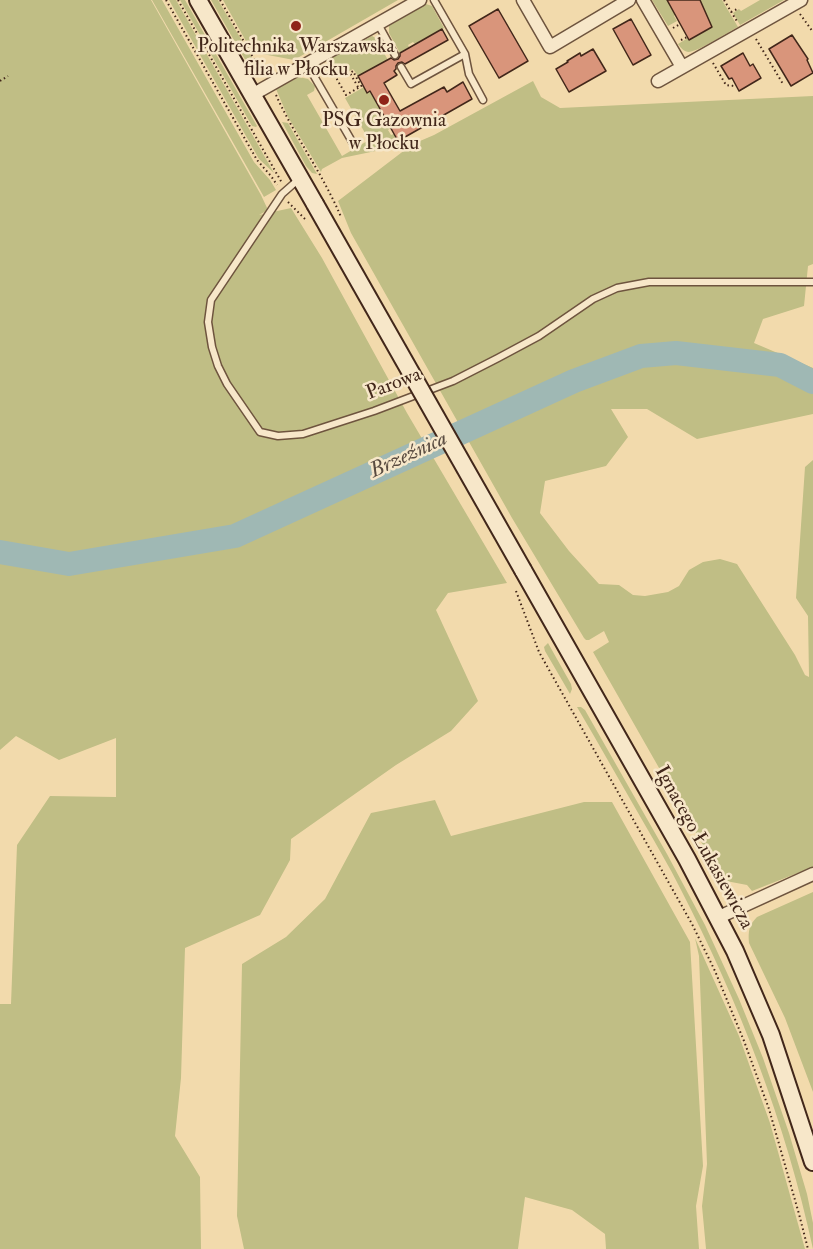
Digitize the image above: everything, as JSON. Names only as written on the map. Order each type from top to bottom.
[{"type":"street","points":[[198,0],[300,178]]},
{"type":"street","points":[[252,95],[420,0]]},
{"type":"street","points":[[523,0],[550,47],[629,0]]},
{"type":"street","points":[[643,0],[682,67]]},
{"type":"street","points":[[658,81],[745,28],[797,2]]},
{"type":"street","name":"Ignacego Łukasiewicza","points":[[300,178],[524,570],[718,917],[771,1035],[813,1162]]},
{"type":"street","points":[[718,917],[813,874]]},
{"type":"lane","points":[[434,0],[465,54],[469,74],[483,100]]},
{"type":"lane","points":[[378,24],[395,56]]},
{"type":"lane","points":[[401,67],[411,84],[465,54]]},
{"type":"lane","points":[[307,64],[354,145]]},
{"type":"lane","name":"Parowa","points":[[300,178],[282,194],[211,300],[208,322],[212,347],[227,384],[260,432],[278,436],[303,434],[374,411],[453,381],[539,336],[593,299],[617,288],[649,282],[813,282]]},
{"type":"path","points":[[166,0],[256,160],[271,176],[282,194]]},
{"type":"path","points":[[178,0],[282,183],[282,194]]},
{"type":"path","points":[[220,0],[254,59],[266,73],[286,116],[327,187],[340,216]]},
{"type":"path","points":[[726,1],[731,12],[745,28],[783,84]]},
{"type":"path","points":[[797,2],[813,32]]},
{"type":"path","points":[[731,12],[739,8]]},
{"type":"path","points":[[707,53],[726,86],[735,84]]},
{"type":"path","points":[[324,55],[346,95],[361,86]]},
{"type":"path","points":[[777,75],[782,72]]},
{"type":"path","points":[[0,81],[8,76]]},
{"type":"path","points":[[515,588],[539,652],[692,924],[715,971],[769,1109],[800,1214],[807,1249]]},
{"type":"shaded area","points":[[0,0],[151,0],[261,195],[268,210],[259,215],[291,208],[322,258],[407,413],[507,583],[448,593],[436,610],[478,701],[451,731],[396,765],[291,839],[290,860],[260,915],[185,948],[181,1078],[175,1136],[200,1177],[201,1249],[0,1249],[0,1004],[11,1004],[17,845],[50,796],[116,797],[116,738],[59,760],[16,736],[0,750]]},
{"type":"shaded area","points":[[152,0],[162,0],[254,162],[276,190],[264,197]]},
{"type":"shaded area","points":[[169,0],[176,0],[274,173],[259,159]]},
{"type":"shaded area","points":[[180,0],[185,0],[256,127],[252,126]]},
{"type":"shaded area","points":[[211,0],[218,0],[262,75],[251,70]]},
{"type":"shaded area","name":"Politechnika Warszawska filia w Płocku","points":[[223,0],[398,0],[294,60],[252,52]]},
{"type":"shaded area","points":[[652,0],[671,0],[668,2],[677,21],[668,26]]},
{"type":"shaded area","points":[[697,0],[722,0],[738,27],[694,51],[687,52],[678,44],[712,27],[700,1]]},
{"type":"shaded area","points":[[760,0],[784,0],[740,25],[733,13]]},
{"type":"shaded area","points":[[426,4],[432,6],[444,28],[415,44],[413,42],[400,53],[389,33],[389,25]]},
{"type":"shaded area","points":[[372,36],[379,40],[378,43],[388,60],[358,76],[353,69],[340,76],[330,59]]},
{"type":"shaded area","points":[[299,77],[308,79],[315,86],[314,91],[307,95],[342,156],[369,140],[345,98],[364,87],[367,92],[370,91],[391,128],[388,130],[391,135],[394,134],[399,143],[409,138],[420,141],[434,135],[533,81],[541,97],[560,108],[813,96],[813,264],[808,266],[804,306],[763,319],[754,343],[813,368],[813,414],[697,439],[647,409],[611,409],[628,437],[606,466],[545,481],[540,513],[569,551],[599,584],[619,585],[633,595],[645,596],[668,592],[679,586],[689,570],[703,562],[720,559],[737,564],[795,655],[805,675],[809,677],[808,616],[796,598],[805,467],[813,460],[813,867],[752,891],[747,885],[726,881],[720,875],[593,652],[609,642],[604,631],[589,640],[584,638],[512,518],[351,233],[338,201],[414,143],[342,158],[322,169],[321,172],[288,117],[276,89]]},
{"type":"shaded area","points":[[282,122],[288,123],[317,174],[312,173],[306,166]]},
{"type":"shaded area","points":[[548,643],[571,684],[570,694],[545,651],[544,647]]},
{"type":"shaded area","points":[[577,707],[585,710],[667,854],[705,925],[739,999],[763,1058],[789,1133],[813,1223],[813,1249],[775,1109],[722,975],[672,872]]},
{"type":"shaded area","points":[[435,800],[451,836],[584,802],[612,802],[690,942],[703,1166],[696,1206],[699,1249],[606,1249],[605,1234],[572,1210],[525,1197],[518,1249],[244,1249],[237,1216],[242,964],[286,937],[325,899],[371,813]]},
{"type":"shaded area","points":[[813,892],[813,1092],[785,1018],[749,943],[749,935],[751,926],[757,917]]},
{"type":"shaded area","points":[[695,938],[739,1036],[770,1123],[805,1249],[706,1249],[702,1206],[707,1164],[699,956]]},
{"type":"building","points":[[667,0],[700,0],[712,27],[689,40]]},
{"type":"building","points":[[498,9],[528,61],[499,78],[469,26]]},
{"type":"building","points":[[631,19],[651,55],[633,65],[613,29]]},
{"type":"building","points":[[442,29],[448,40],[405,64],[398,63],[394,71],[397,75],[384,83],[400,111],[444,87],[447,92],[463,82],[472,99],[398,141],[370,91],[367,93],[358,76],[391,58],[398,59],[400,53]]},
{"type":"building","points":[[792,35],[808,59],[813,73],[791,86],[769,49]]},
{"type":"building","points":[[593,49],[606,71],[569,92],[556,69],[580,53],[581,56]]},
{"type":"building","points":[[743,53],[750,66],[753,64],[761,78],[739,91],[732,78],[729,79],[721,66]]},
{"type":"waterway","name":"Brzeźnica","points":[[0,552],[69,564],[235,536],[574,381],[641,356],[676,353],[780,365],[813,382]]},
{"type":"place","name":"Politechnika Warszawska filia w Płocku","points":[[296,26]]},
{"type":"place","name":"PSG Gazownia w Płocku","points":[[384,100]]}]
